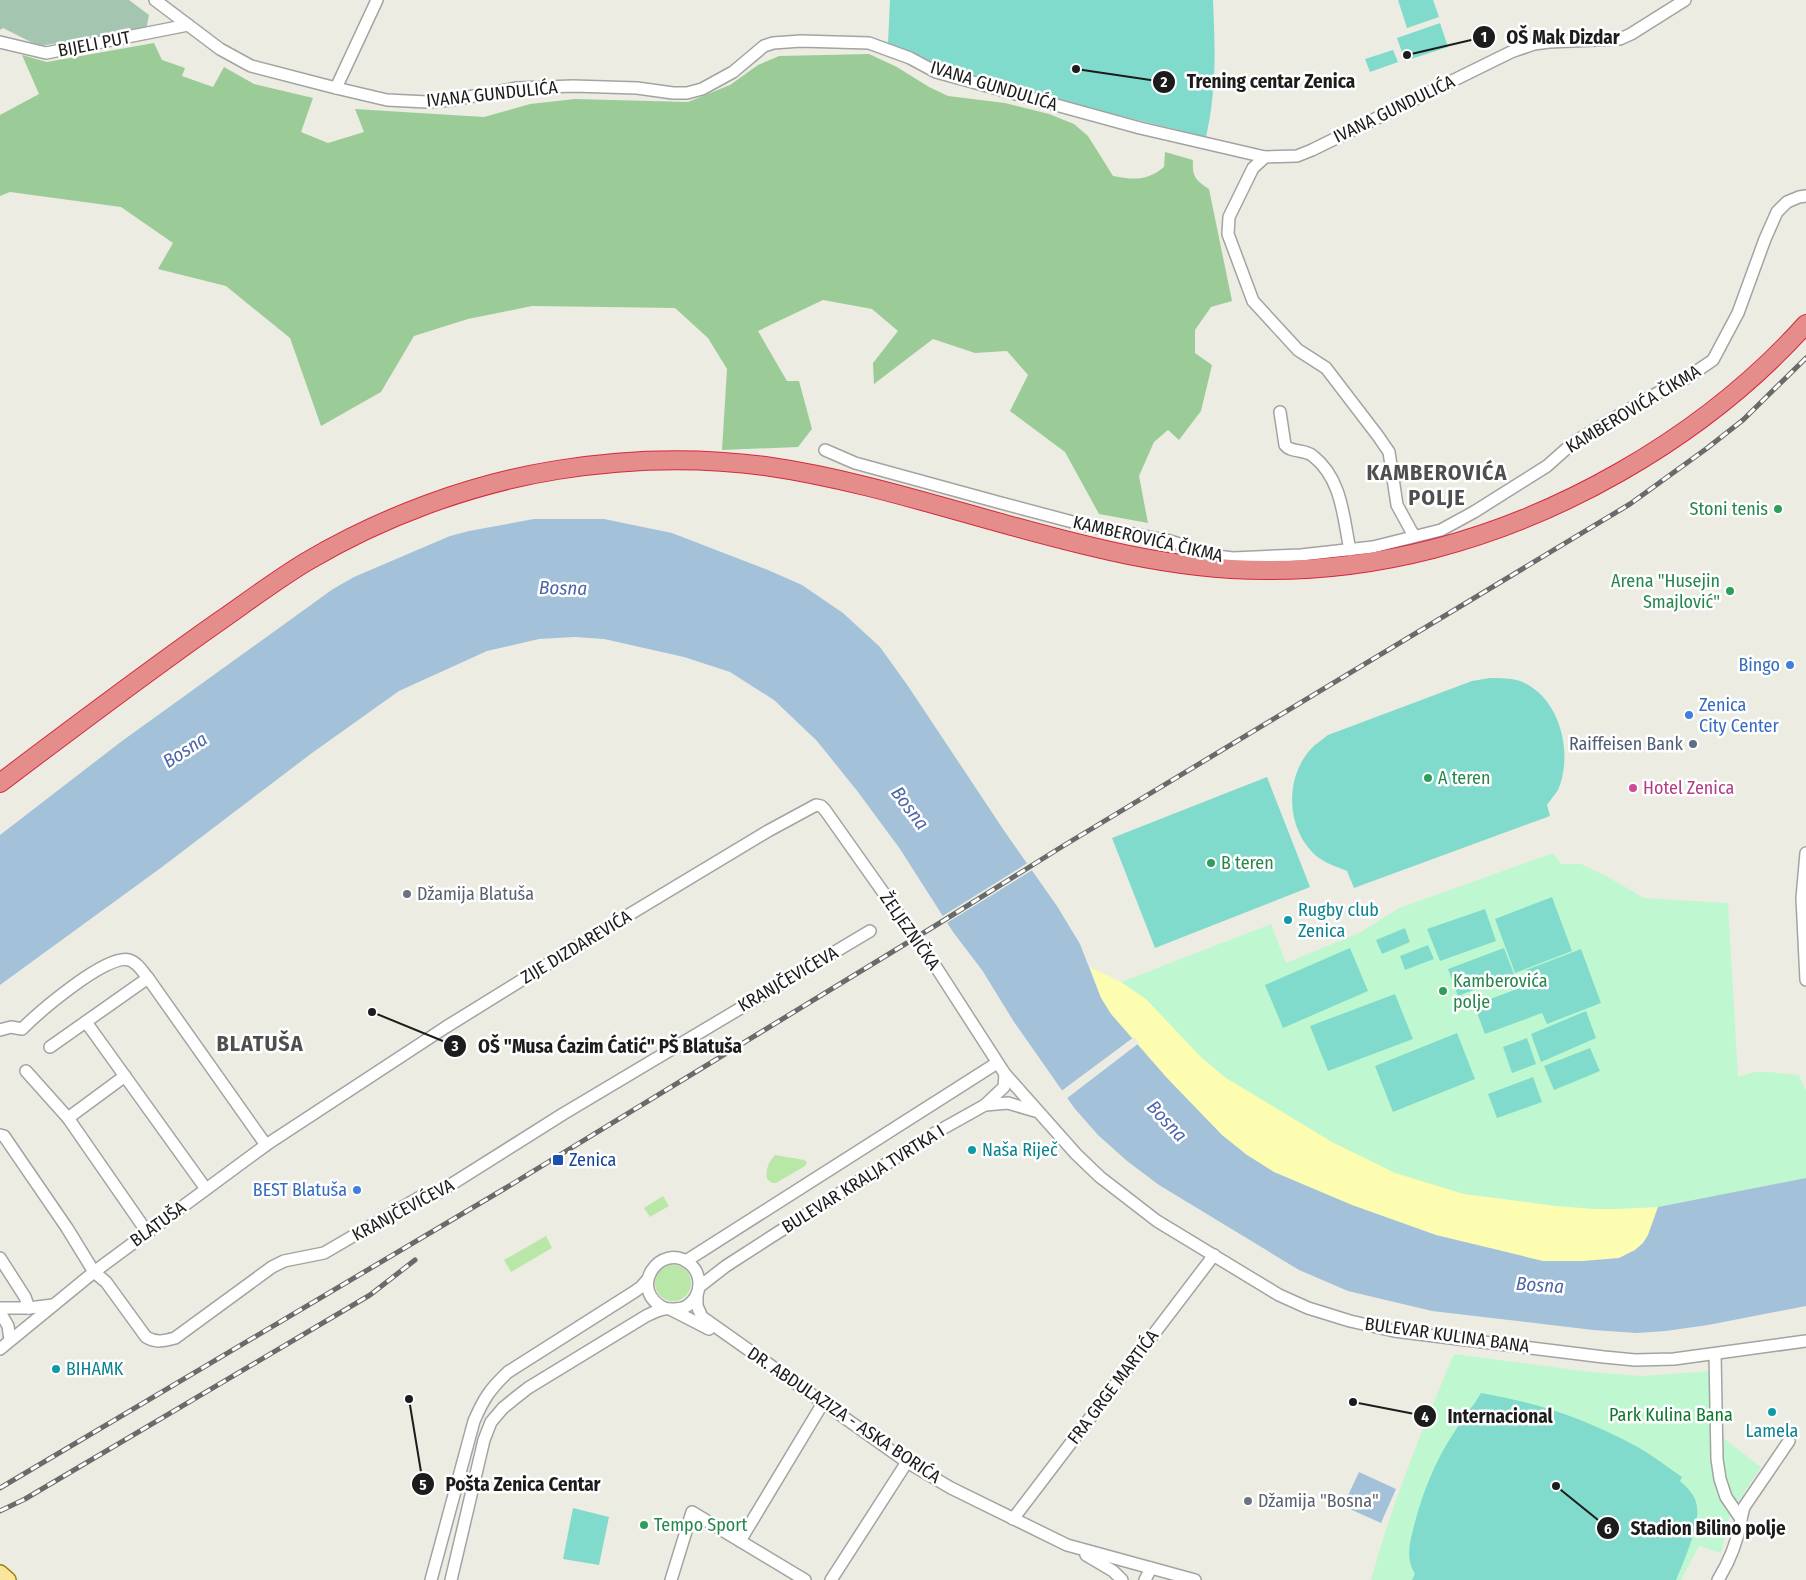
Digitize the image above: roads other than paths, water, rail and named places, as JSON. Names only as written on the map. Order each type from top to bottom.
[{"type":"highway","points":[[0,783],[198,636],[307,562],[384,522],[425,506],[507,480],[558,470],[634,462],[696,461],[764,466],[874,488],[1029,532],[1154,560],[1230,569],[1342,566],[1422,553],[1450,546],[1536,515],[1585,492],[1641,460],[1691,427],[1761,371],[1806,324]]},
{"type":"main road","points":[[0,1573],[8,1580]]},
{"type":"street","name":"IVANA GUNDULIĆA","points":[[155,0],[220,49],[251,66],[388,100],[427,102],[452,100],[517,88],[573,86],[637,88],[673,93],[687,92],[702,89],[733,72],[764,46],[773,43],[801,41],[869,43],[910,58],[936,72],[1140,128],[1265,157],[1297,156],[1312,150],[1511,52],[1534,44],[1620,39],[1685,0]]},
{"type":"street","points":[[336,88],[377,0]]},
{"type":"street","name":"BIJELI PUT","points":[[0,42],[46,53],[188,25]]},
{"type":"street","points":[[1265,157],[1252,168],[1228,217],[1228,234],[1253,301],[1298,350],[1326,368],[1389,452],[1396,505],[1414,536]]},
{"type":"street","name":"KAMBEROVIĆA ČIKMA","points":[[825,450],[855,463],[1000,503],[1084,525],[1170,541],[1217,556],[1233,558],[1282,556],[1373,548],[1441,530],[1474,512],[1547,466],[1574,442],[1688,377],[1713,360],[1738,314],[1776,212],[1787,202],[1798,196],[1806,196]]},
{"type":"street","points":[[1280,412],[1287,448],[1310,453],[1330,472],[1336,484],[1350,550]]},
{"type":"street","name":"ŽELJEZNIČKA","points":[[816,806],[821,806],[825,810],[936,967],[997,1063]]},
{"type":"street","name":"ZIJE DIZDAREVIĆA","points":[[340,1096],[572,949],[768,832],[816,806]]},
{"type":"street","points":[[1806,853],[1802,898],[1806,980]]},
{"type":"street","points":[[1804,946],[1806,929]]},
{"type":"street","name":"KRANJČEVIĆEVA","points":[[0,1136],[4,1136],[67,1228],[94,1272],[106,1282],[146,1337],[162,1342],[175,1338],[272,1267],[284,1261],[324,1253],[420,1196],[436,1194],[565,1112],[870,931]]},
{"type":"street","points":[[0,1030],[11,1027],[22,1030],[36,1015],[98,968],[117,960],[129,959],[137,964],[148,978],[266,1145]]},
{"type":"street","points":[[50,1047],[148,978]]},
{"type":"street","points":[[86,1022],[206,1189]]},
{"type":"street","name":"BULEVAR KULINA BANA","points":[[997,1063],[1037,1112],[1100,1177],[1157,1221],[1280,1295],[1308,1308],[1350,1321],[1394,1331],[1635,1360],[1674,1359],[1806,1340]]},
{"type":"street","name":"BULEVAR KRALJA TVRTKA I","points":[[686,1261],[997,1063]]},
{"type":"street","points":[[26,1071],[68,1118],[147,1232]]},
{"type":"street","points":[[985,1105],[1004,1087],[1005,1074]]},
{"type":"street","points":[[68,1118],[125,1076]]},
{"type":"street","name":"BLATUŠA","points":[[0,1348],[52,1304],[147,1232],[266,1145],[340,1096]]},
{"type":"street","name":"BULEVAR KRALJA TVRTKA I","points":[[452,1580],[484,1440],[491,1422],[503,1408],[528,1388],[646,1316],[687,1306],[698,1291],[726,1266],[935,1134],[985,1105],[1008,1103],[1037,1112]]},
{"type":"street","name":"FRA GRGE MARTIĆA","points":[[1013,1519],[1214,1255]]},
{"type":"street","points":[[0,1258],[26,1297],[29,1308]]},
{"type":"street","points":[[431,1580],[474,1421],[491,1388],[508,1372],[641,1287],[647,1280],[653,1266],[665,1259],[680,1258],[686,1261],[697,1273],[698,1291]]},
{"type":"street","points":[[647,1280],[649,1294],[659,1306],[669,1309]]},
{"type":"street","name":"DR. ABDULAZIZA - ASKA BORIĆA","points":[[698,1291],[697,1306],[702,1317],[907,1462],[952,1488],[1067,1545],[1190,1580]]},
{"type":"street","name":"BLATUŠA","points":[[0,1308],[29,1308],[52,1304]]},
{"type":"street","name":"DR. ABDULAZIZA - ASKA BORIĆA","points":[[669,1309],[732,1339]]},
{"type":"street","points":[[0,1312],[8,1326],[10,1340]]},
{"type":"street","points":[[1715,1354],[1717,1459],[1720,1479],[1726,1497],[1741,1519]]},
{"type":"street","points":[[740,1541],[823,1403]]},
{"type":"street","points":[[1718,1580],[1737,1538],[1744,1507],[1789,1441]]},
{"type":"street","points":[[831,1580],[907,1462]]},
{"type":"street","points":[[671,1580],[692,1512],[805,1580]]},
{"type":"street","points":[[1067,1545],[1100,1562],[1122,1580]]},
{"type":"street","points":[[1145,1580],[1151,1568]]},
{"type":"water","name":"Bosna","points":[[534,519],[604,519],[672,533],[802,585],[843,613],[880,647],[1057,906],[1080,944],[1101,998],[1111,1014],[1167,1078],[1222,1135],[1247,1155],[1274,1172],[1352,1205],[1436,1235],[1543,1261],[1583,1261],[1619,1258],[1635,1250],[1643,1243],[1648,1235],[1658,1207],[1806,1178],[1806,1306],[1666,1331],[1637,1333],[1593,1330],[1432,1311],[1348,1291],[1299,1270],[1159,1185],[1127,1161],[1098,1135],[1075,1109],[1014,1022],[982,970],[953,932],[900,849],[858,792],[817,741],[774,700],[730,672],[684,657],[604,639],[575,637],[539,639],[487,651],[399,691],[312,753],[162,867],[0,985],[0,835],[122,741],[333,589],[354,577],[450,536]]},
{"type":"water","points":[[1359,1472],[1396,1489],[1381,1523],[1343,1506]]},
{"type":"railway","points":[[0,1488],[504,1189],[1063,846],[1630,504],[1743,420],[1806,358]]},
{"type":"railway","points":[[0,1511],[25,1499],[370,1295],[415,1260]]},
{"type":"place","name":"OŠ Mak Dizdar","points":[[1407,55]]},
{"type":"place","name":"Trening centar Zenica","points":[[1076,69]]},
{"type":"place","name":"Stoni tenis","points":[[1778,509]]},
{"type":"place","name":"Arena \"Husejin Smajlović\"","points":[[1730,591]]},
{"type":"place","name":"Bingo","points":[[1790,665]]},
{"type":"place","name":"Zenica City Center","points":[[1689,715]]},
{"type":"place","name":"Raiffeisen Bank","points":[[1693,744]]},
{"type":"place","name":"A teren","points":[[1428,778]]},
{"type":"place","name":"Hotel Zenica","points":[[1633,788]]},
{"type":"place","name":"B teren","points":[[1211,863]]},
{"type":"place","name":"Džamija Blatuša","points":[[407,894]]},
{"type":"place","name":"Rugby club Zenica","points":[[1288,920]]},
{"type":"place","name":"Kamberovića polje","points":[[1443,991]]},
{"type":"place","name":"OŠ \"Musa Ćazim Ćatić\" PŠ Blatuša","points":[[372,1012]]},
{"type":"place","name":"Naša Riječ","points":[[972,1150]]},
{"type":"place","name":"Zenica","points":[[558,1160]]},
{"type":"place","name":"BEST Blatuša","points":[[357,1190]]},
{"type":"place","name":"BIHAMK","points":[[56,1369]]},
{"type":"place","name":"Pošta Zenica Centar","points":[[409,1399]]},
{"type":"place","name":"Internacional","points":[[1353,1402]]},
{"type":"place","name":"Lamela","points":[[1772,1412]]},
{"type":"place","name":"Stadion Bilino polje","points":[[1556,1486]]},
{"type":"place","name":"Džamija \"Bosna\"","points":[[1248,1501]]},
{"type":"place","name":"Tempo Sport","points":[[644,1525]]},
{"type":"district","name":"KAMBEROVIĆA POLJE","points":[[1437,485]]},
{"type":"district","name":"BLATUŠA","points":[[260,1043]]},
{"type":"park label","name":"Park Kulina Bana","points":[[1671,1415]]}]
